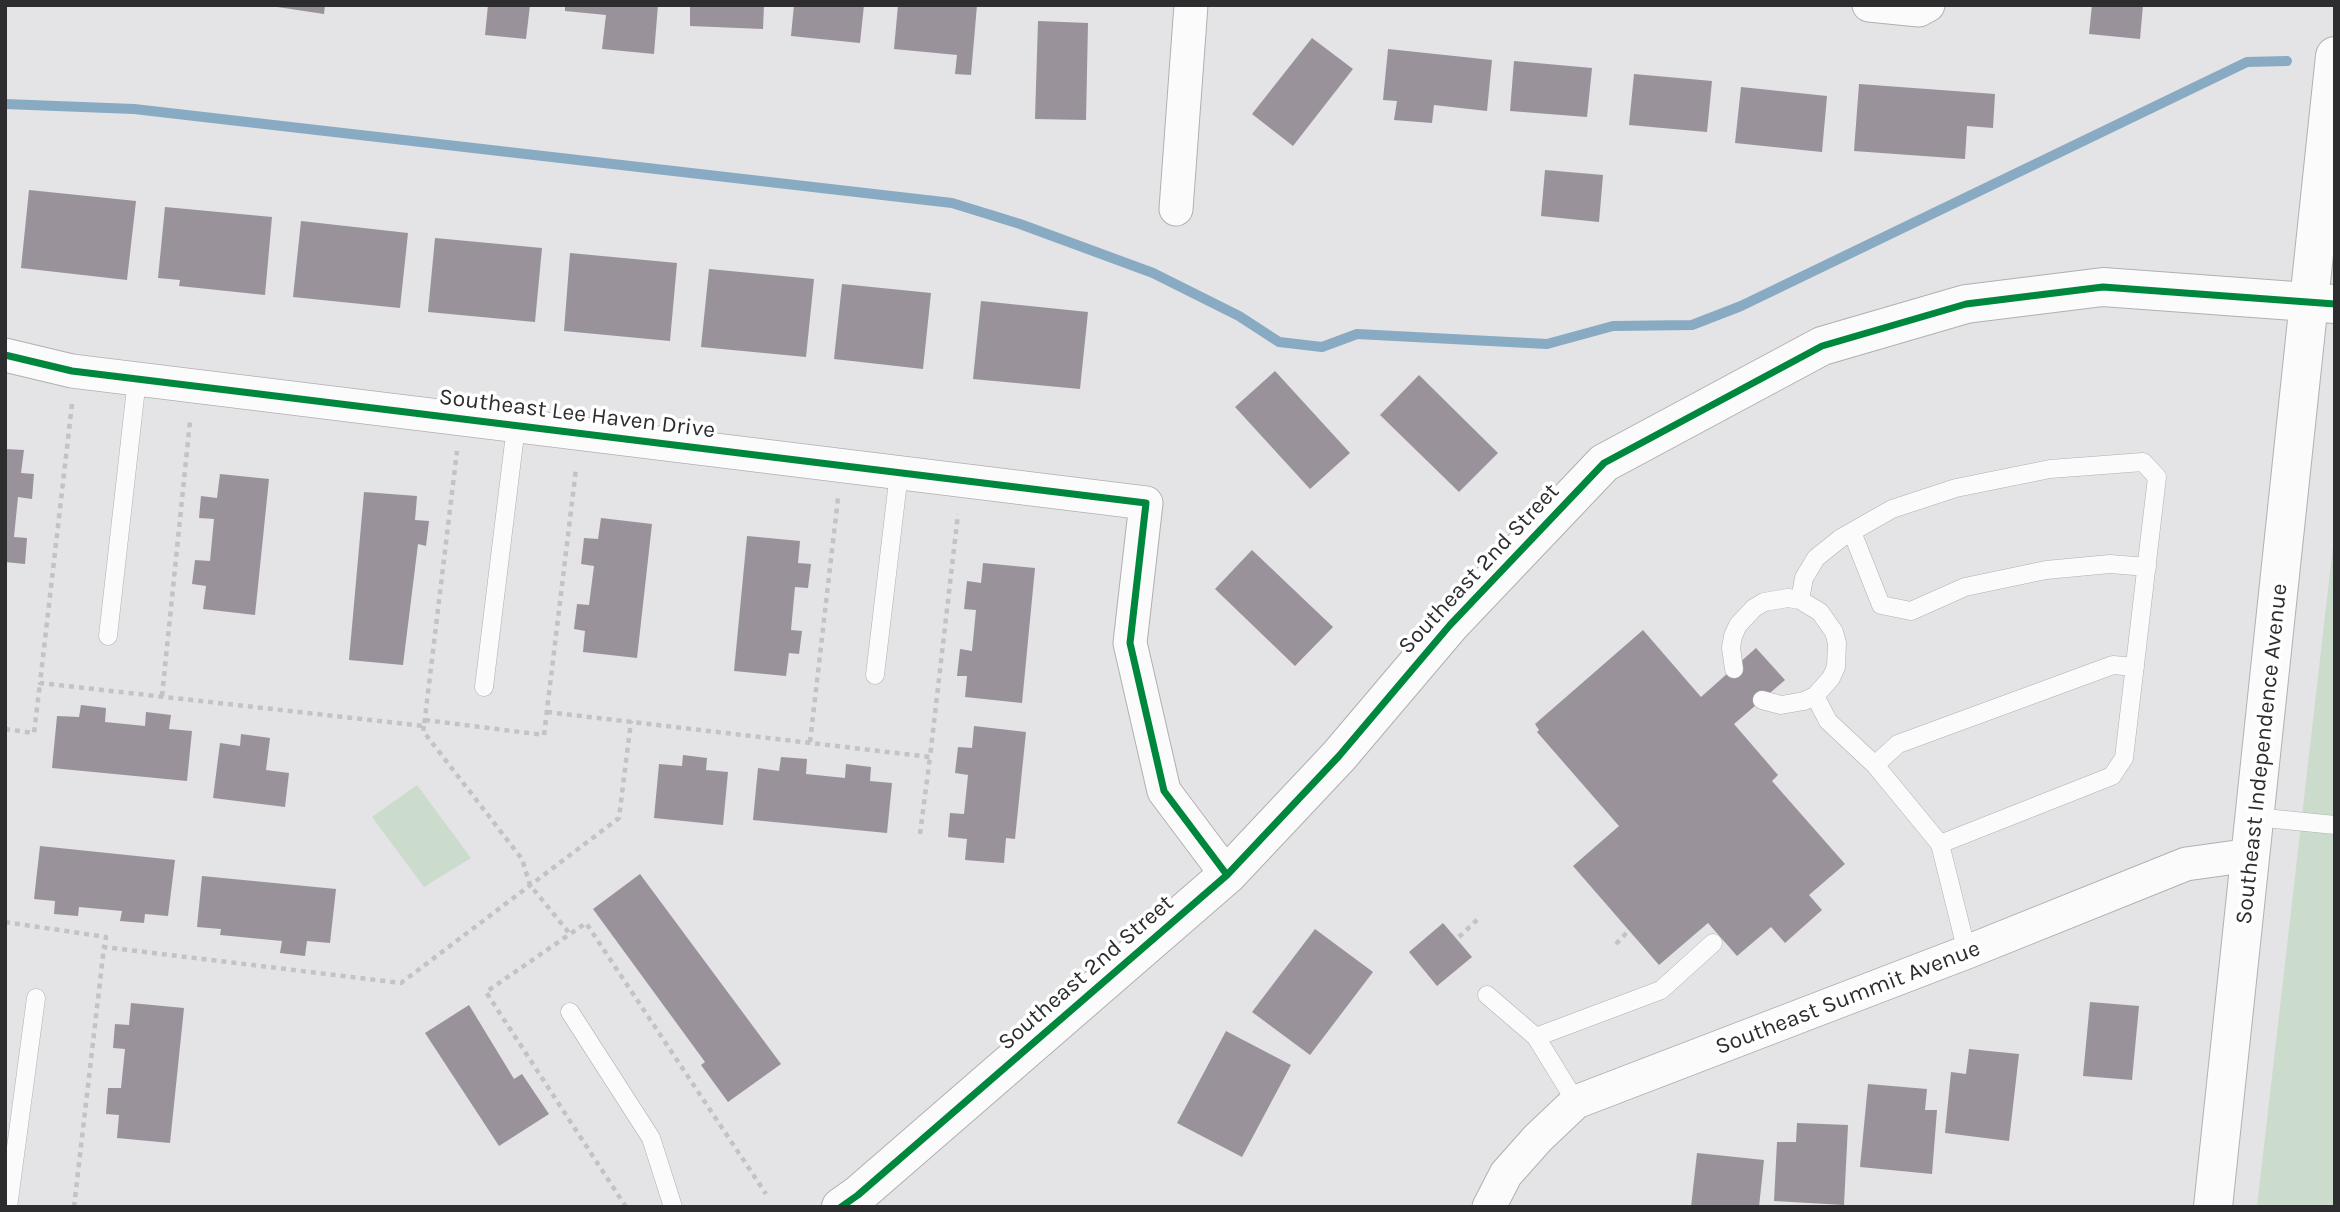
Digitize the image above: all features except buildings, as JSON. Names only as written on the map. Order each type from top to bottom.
[{"type":"street","points":[[1176,209],[1191,5]]},
{"type":"street","points":[[1869,5],[1919,10],[1928,5]]},
{"type":"street","name":"Southeast Independence Avenue","points":[[2213,1207],[2255,817],[2322,303],[2335,56]]},
{"type":"street","name":"Southeast 2nd Street","points":[[841,1207],[1227,875],[1339,756],[1450,625],[1604,463],[1822,346],[1966,304],[2104,288],[2322,303]]},
{"type":"street","name":"Southeast Lee Haven Drive","points":[[5,355],[72,371],[1146,503],[1130,643],[1164,791],[1227,875]]},
{"type":"street","name":"Southeast Summit Avenue","points":[[1489,1207],[1506,1174],[1576,1102],[1967,952],[2186,864],[2251,855]]},
{"type":"lane","points":[[108,636],[136,379]]},
{"type":"lane","points":[[484,687],[516,426]]},
{"type":"lane","points":[[1800,600],[1804,578],[1816,558],[1852,532],[1892,509],[1956,488],[2050,469],[2143,462],[2157,477],[2124,758],[2112,776],[1940,844]]},
{"type":"lane","points":[[874,675],[899,472]]},
{"type":"lane","points":[[1852,532],[1881,605],[1911,611],[1965,587],[2046,570],[2110,565],[2147,567]]},
{"type":"lane","points":[[1734,669],[1733,636],[1744,616],[1764,602],[1788,598],[1800,600],[1820,612],[1834,632],[1837,643],[1836,667],[1831,678],[1815,695],[1793,704],[1762,700]]},
{"type":"lane","points":[[1875,765],[1898,744],[2113,666],[2135,667]]},
{"type":"lane","points":[[1815,695],[1828,721],[1875,765],[1940,844],[1967,952]]},
{"type":"lane","points":[[2255,817],[2335,825]]},
{"type":"lane","points":[[1536,1037],[1661,990],[1713,943]]},
{"type":"lane","points":[[1487,995],[1536,1037],[1576,1102]]},
{"type":"lane","points":[[8,1207],[36,998]]},
{"type":"lane","points":[[570,1012],[651,1138],[673,1207]]},
{"type":"path","points":[[5,730],[34,733],[72,403]]},
{"type":"path","points":[[162,696],[191,417]]},
{"type":"path","points":[[457,449],[423,731],[522,859],[530,885],[570,934]]},
{"type":"path","points":[[40,683],[544,735],[577,463]]},
{"type":"path","points":[[810,742],[839,494]]},
{"type":"path","points":[[920,834],[958,508]]},
{"type":"path","points":[[547,712],[929,757]]},
{"type":"path","points":[[104,947],[401,983],[619,818],[631,721]]},
{"type":"path","points":[[1459,937],[1480,917]]},
{"type":"path","points":[[5,922],[106,937],[74,1207]]},
{"type":"path","points":[[1616,944],[1629,930]]},
{"type":"green space","points":[[2335,529],[2335,1207],[2257,1207]]},
{"type":"green space","points":[[417,785],[471,858],[424,887],[372,817]]},
{"type":"waterway","points":[[5,104],[134,109],[952,203],[1020,224],[1153,273],[1239,316],[1279,342],[1322,347],[1357,334],[1547,344],[1613,326],[1692,325],[1741,306],[2247,62],[2287,61]]},
{"type":"cycle path","points":[[841,1207],[1227,875],[1339,756],[1450,625],[1604,463],[1822,346],[1966,304],[2103,287],[2335,304]]},
{"type":"cycle path","points":[[5,355],[72,371],[1146,503],[1130,643],[1164,791],[1227,875]]}]
